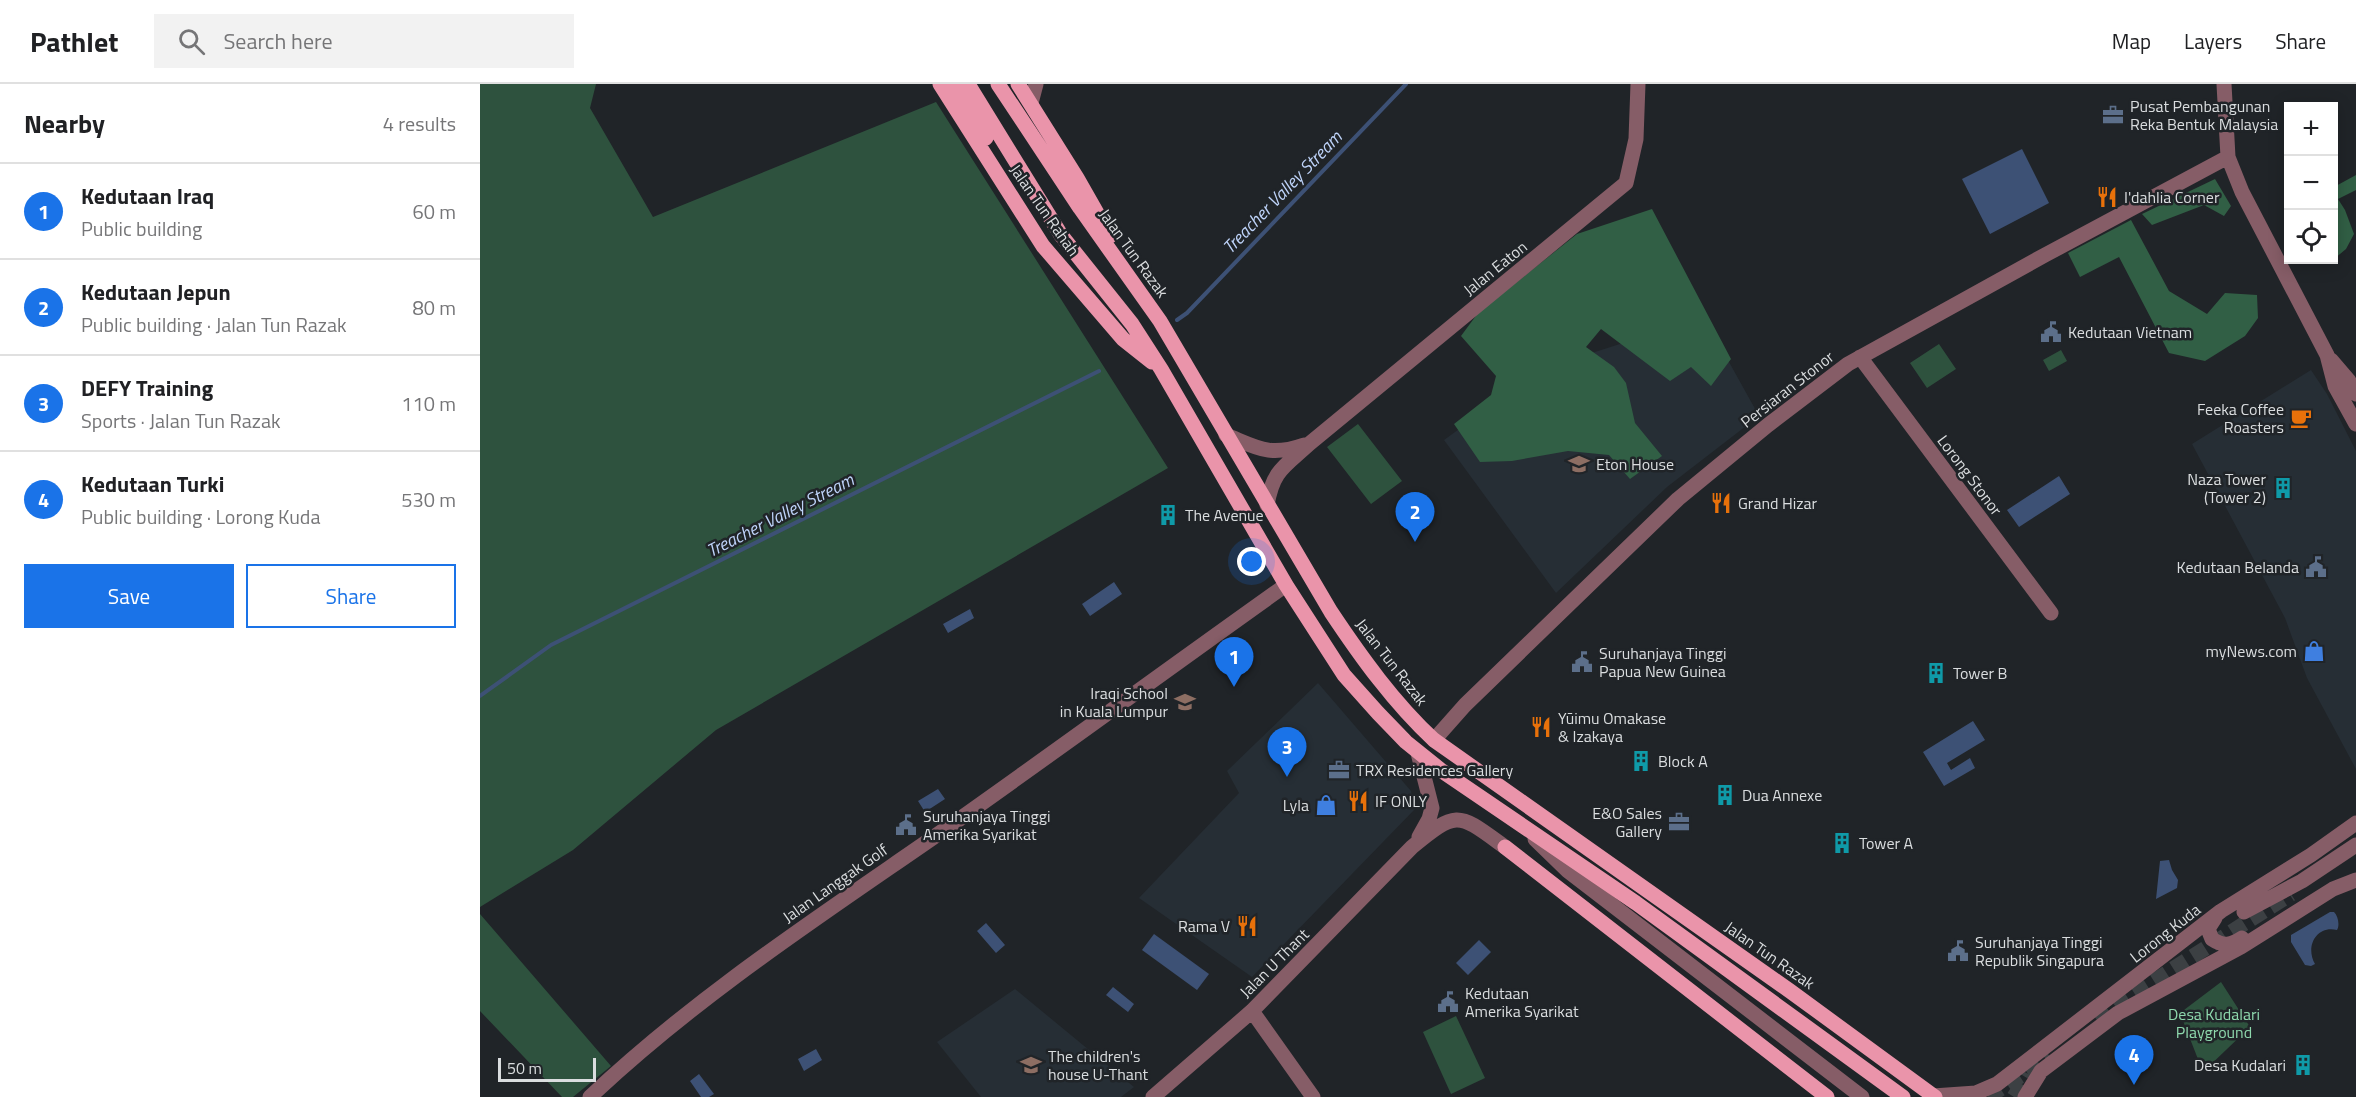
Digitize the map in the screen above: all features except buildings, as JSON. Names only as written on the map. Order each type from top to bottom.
[{"type":"main road","name":"Jalan Tun Rahah","points":[[940,84],[1043,246],[1123,339],[1161,369]]},
{"type":"main road","points":[[954,84],[1026,204],[1042,222],[1061,235]]},
{"type":"main road","points":[[968,84],[1061,235],[1132,324],[1161,369],[1286,585],[1344,675],[1378,713],[1418,753],[1635,903],[1900,1095]]},
{"type":"main road","name":"Jalan Tun Razak","points":[[998,84],[1080,208],[1145,298],[1331,612],[1358,651],[1415,720],[1434,740],[1790,991],[1934,1096]]},
{"type":"main road","points":[[1018,84],[1077,177],[1145,298]]},
{"type":"main road","points":[[1505,847],[1827,1097]]},
{"type":"street","points":[[1030,103],[1036,84]]},
{"type":"street","name":"Jalan Eaton","points":[[1267,505],[1270,486],[1275,476],[1310,444],[1626,183],[1636,139],[1638,84]]},
{"type":"street","points":[[2224,84],[2228,157],[2242,192],[2327,355],[2336,386],[2356,424]]},
{"type":"street","name":"Persiaran Stonor","points":[[1434,740],[1465,705],[1678,499],[1768,425],[1860,357],[2228,157]]},
{"type":"street","points":[[2327,355],[2349,381],[2356,394]]},
{"type":"street","name":"Lorong Stonor","points":[[1860,357],[2051,613]]},
{"type":"street","name":"Jalan Eaton","points":[[1226,435],[1261,449],[1279,452],[1310,444]]},
{"type":"street","name":"Jalan Langgak Golf","points":[[591,1097],[646,1046],[754,961],[981,804],[1286,585]]},
{"type":"street","name":"Jalan U Thant","points":[[1412,847],[1429,819],[1432,808],[1418,753]]},
{"type":"street","name":"Jalan U Thant","points":[[1153,1097],[1252,1011],[1412,847],[1438,826],[1456,819],[1470,822],[1505,847]]},
{"type":"street","points":[[1516,820],[1568,871],[1862,1097]]},
{"type":"street","name":"Lorong Kuda","points":[[1934,1096],[1976,1093],[1997,1084],[2221,912],[2311,855],[2356,823]]},
{"type":"street","points":[[2244,912],[2302,881],[2356,845]]},
{"type":"street","points":[[2306,885],[2356,853]]},
{"type":"street","points":[[2025,1097],[2041,1071],[2118,1013],[2241,947],[2333,890],[2356,880]]},
{"type":"street","points":[[2221,912],[2208,929],[2212,939],[2219,944],[2234,944],[2249,934],[2264,933]]},
{"type":"street","points":[[1252,1011],[1313,1097]]},
{"type":"shaded area","name":"Eton House","points":[[1704,317],[1759,416],[1667,487],[1556,593],[1444,440],[1542,369]]},
{"type":"shaded area","points":[[2311,370],[2327,394],[2356,451],[2356,769],[2307,678],[2285,618],[2192,444]]},
{"type":"shaded area","points":[[1318,683],[1411,791],[1415,809],[1252,977],[1139,898],[1239,793],[1227,771]]},
{"type":"shaded area","name":"The children's house U-Thant","points":[[1015,989],[1134,1087],[1121,1097],[981,1097],[937,1042]]},
{"type":"green space","points":[[480,84],[596,84],[590,108],[653,217],[936,102],[1168,468],[716,730],[573,850],[480,907]]},
{"type":"green space","points":[[2356,175],[2356,190],[2338,199],[2338,185]]},
{"type":"green space","points":[[2215,179],[2231,206],[2224,216],[2204,205],[2152,225],[2142,214]]},
{"type":"green space","points":[[2338,199],[2354,234],[2346,249],[2338,256]]},
{"type":"green space","points":[[1652,209],[1731,359],[1711,386],[1691,367],[1670,381],[1601,329],[1586,347],[1614,367],[1626,383],[1635,423],[1662,456],[1630,479],[1609,455],[1568,451],[1512,461],[1480,462],[1454,424],[1491,395],[1496,376],[1461,336],[1478,313],[1577,234]]},
{"type":"green space","points":[[2131,220],[2169,291],[2207,314],[2225,293],[2257,295],[2258,318],[2245,336],[2205,361],[2169,353],[2119,257],[2080,277],[2068,253]]},
{"type":"green space","points":[[1939,344],[1956,369],[1927,388],[1910,363]]},
{"type":"green space","points":[[2061,350],[2067,361],[2049,371],[2043,360]]},
{"type":"green space","points":[[1358,424],[1402,481],[1371,504],[1327,447]]},
{"type":"green space","points":[[480,914],[611,1066],[573,1097],[562,1097],[480,1011]]},
{"type":"green space","name":"Desa Kudalari Playground","points":[[2221,982],[2250,1027],[2203,1072],[2180,1013]]},
{"type":"green space","points":[[1456,1016],[1485,1078],[1451,1094],[1423,1032]]},
{"type":"water","points":[[2022,149],[2049,203],[1990,234],[1962,179]]},
{"type":"water","points":[[2059,476],[2070,494],[2019,527],[2007,510]]},
{"type":"water","points":[[1114,582],[1122,594],[1090,616],[1082,604]]},
{"type":"water","points":[[970,609],[974,618],[948,633],[943,624]]},
{"type":"water","points":[[1973,721],[1985,740],[1947,763],[1951,770],[1970,758],[1975,768],[1944,786],[1923,752]]},
{"type":"water","points":[[938,789],[945,799],[925,812],[918,801]]},
{"type":"water","points":[[2169,860],[2178,880],[2177,888],[2156,899],[2160,861]]},
{"type":"water","points":[[2330,912],[2334,912],[2337,918],[2337,930],[2330,929],[2318,934],[2311,951],[2315,964],[2305,965],[2291,942],[2291,935]]},
{"type":"water","points":[[986,923],[1005,945],[996,953],[977,931]]},
{"type":"water","points":[[1154,934],[1209,974],[1197,990],[1142,950]]},
{"type":"water","points":[[1479,940],[1491,952],[1468,975],[1456,963]]},
{"type":"water","points":[[1113,987],[1134,1004],[1128,1012],[1106,995]]},
{"type":"water","points":[[816,1049],[822,1060],[804,1071],[798,1059]]},
{"type":"water","points":[[699,1074],[714,1094],[709,1097],[701,1097],[690,1081]]},
{"type":"waterway","name":"Treacher Valley Stream","points":[[1177,320],[1187,313],[1406,84]]},
{"type":"waterway","name":"Treacher Valley Stream","points":[[480,696],[551,645],[1099,371]]},
{"type":"tunnel","points":[[2097,1020],[2116,1005],[2291,894]]},
{"type":"tunnel","points":[[1988,1097],[2050,1057]]},
{"type":"tunnel","points":[[2014,1097],[2028,1074]]},
{"type":"place","name":"Pusat Pembangunan Reka Bentuk Malaysia","points":[[2113,115]]},
{"type":"place","name":"I'dahlia Corner","points":[[2107,197]]},
{"type":"place","name":"Kedutaan Vietnam","points":[[2051,332]]},
{"type":"place","name":"Feeka Coffee Roasters","points":[[2301,418]]},
{"type":"place","name":"Eton House","points":[[1579,464]]},
{"type":"place","name":"Naza Tower (Tower 2)","points":[[2283,488]]},
{"type":"place","name":"Grand Hizar","points":[[1721,503]]},
{"type":"place","name":"The Avenue","points":[[1168,515]]},
{"type":"place","name":"Kedutaan Jepun","points":[[1415,542]]},
{"type":"place","name":"Kedutaan Belanda","points":[[2316,567]]},
{"type":"place","name":"myNews.com","points":[[2314,651]]},
{"type":"place","name":"Suruhanjaya Tinggi Papua New Guinea","points":[[1582,662]]},
{"type":"place","name":"Tower B","points":[[1936,673]]},
{"type":"place","name":"Kedutaan Iraq","points":[[1234,687]]},
{"type":"place","name":"Iraqi School in Kuala Lumpur","points":[[1185,702]]},
{"type":"place","name":"Yūimu Omakase & Izakaya","points":[[1541,727]]},
{"type":"place","name":"Block A","points":[[1641,761]]},
{"type":"place","name":"TRX Residences Gallery","points":[[1339,770]]},
{"type":"place","name":"DEFY Training","points":[[1287,777]]},
{"type":"place","name":"Dua Annexe","points":[[1725,795]]},
{"type":"place","name":"IF ONLY","points":[[1358,801]]},
{"type":"place","name":"Lyla","points":[[1326,805]]},
{"type":"place","name":"E&O Sales Gallery","points":[[1679,822]]},
{"type":"place","name":"Suruhanjaya Tinggi Amerika Syarikat","points":[[906,825]]},
{"type":"place","name":"Tower A","points":[[1842,843]]},
{"type":"place","name":"Rama V","points":[[1247,926]]},
{"type":"place","name":"Suruhanjaya Tinggi Republik Singapura","points":[[1958,951]]},
{"type":"place","name":"Kedutaan Amerika Syarikat","points":[[1448,1002]]},
{"type":"place","name":"The children's house U-Thant","points":[[1031,1065]]},
{"type":"place","name":"Desa Kudalari","points":[[2303,1065]]},
{"type":"place","name":"Kedutaan Turki","points":[[2134,1085]]}]
